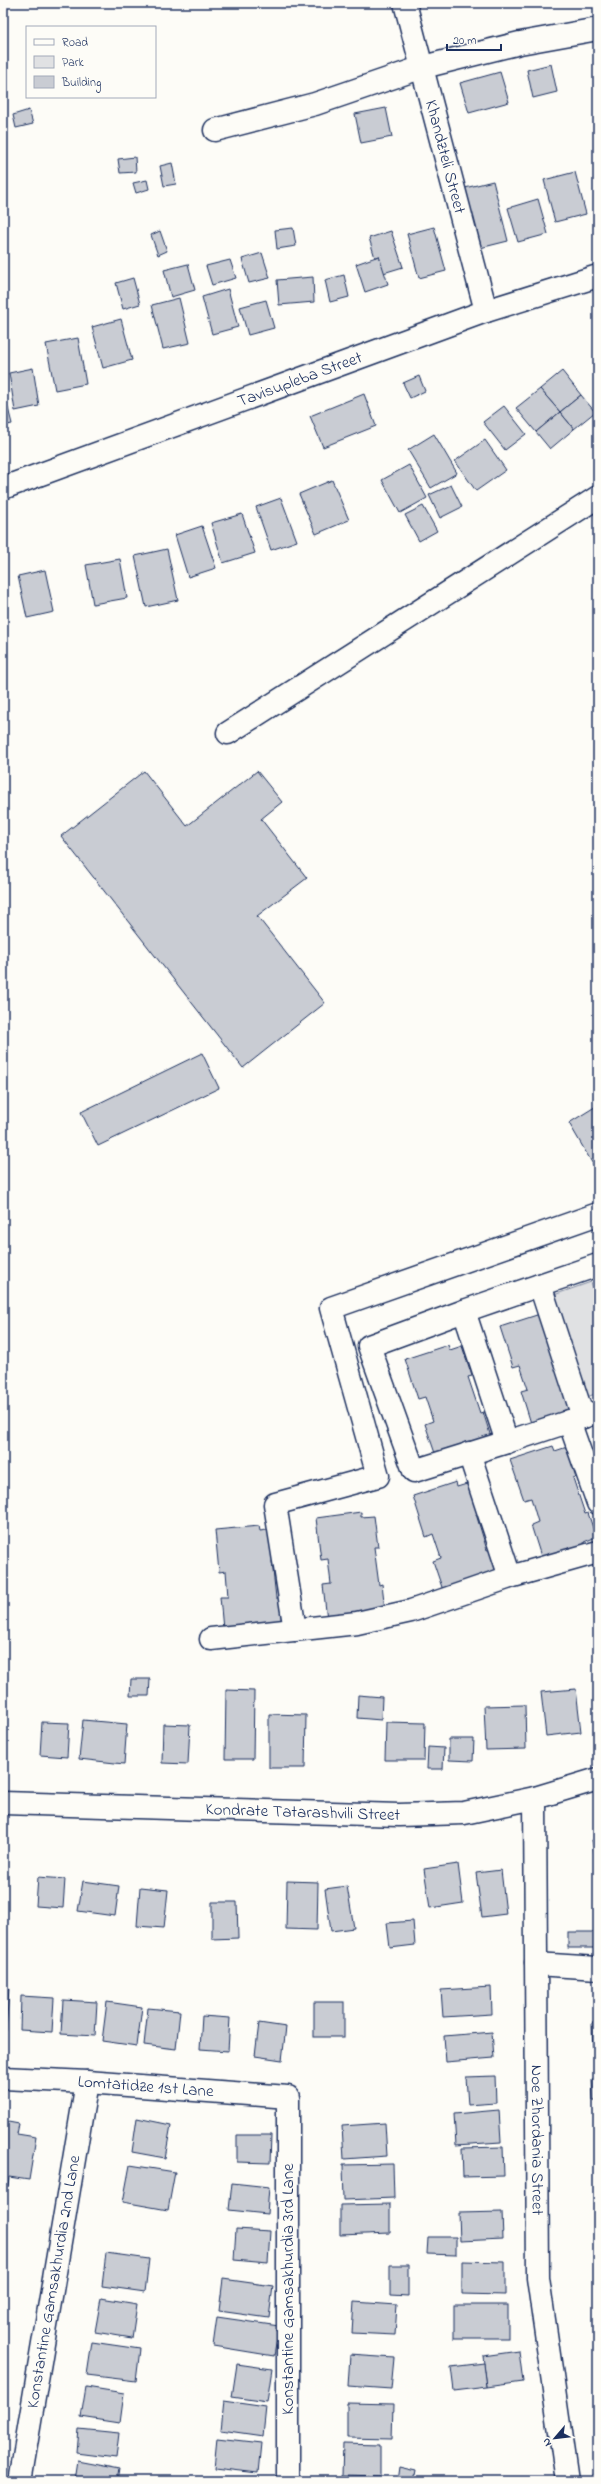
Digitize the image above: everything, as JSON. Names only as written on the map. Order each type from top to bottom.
[{"type":"street","name":"Khandzteli Street","points":[[405,3],[486,311]]},
{"type":"street","points":[[215,130],[315,104],[422,67],[520,43],[598,29]]},
{"type":"street","name":"Tavisupleba Street","points":[[3,488],[486,311],[598,276]]},
{"type":"street","points":[[228,734],[598,498]]},
{"type":"street","points":[[295,1630],[275,1504],[378,1476],[331,1308],[598,1214]]},
{"type":"street","points":[[583,1417],[414,1471],[369,1346],[540,1285],[597,1269]]},
{"type":"street","points":[[540,1285],[583,1417],[598,1503]]},
{"type":"street","points":[[464,1311],[507,1442]]},
{"type":"street","points":[[470,1453],[510,1577]]},
{"type":"street","points":[[211,1639],[357,1623],[411,1611],[510,1577],[598,1552]]},
{"type":"street","name":"Kondrate Tatarashvili Street","points":[[3,1803],[400,1815],[464,1813],[535,1798],[598,1779]]},
{"type":"street","name":"Noe Zhordania Street","points":[[535,1798],[538,2278],[567,2481]]},
{"type":"street","points":[[536,1964],[598,1968]]},
{"type":"street","name":"Lomtatidze 1st Lane","points":[[3,2078],[87,2082],[288,2097]]},
{"type":"street","name":"Konstantine Gamsakhurdia 2nd Lane","points":[[20,2481],[87,2082]]},
{"type":"street","name":"Konstantine Gamsakhurdia 3rd Lane","points":[[288,2097],[288,2481]]},
{"type":"green space","points":[[591,1282],[598,1303],[598,1393],[581,1399],[548,1297]]},
{"type":"building","points":[[551,64],[557,92],[533,98],[527,70]]},
{"type":"building","points":[[500,72],[509,102],[469,113],[460,83]]},
{"type":"building","points":[[386,108],[392,137],[361,143],[355,114]]},
{"type":"building","points":[[29,110],[33,124],[16,128],[13,115]]},
{"type":"building","points":[[135,157],[136,172],[120,173],[118,159]]},
{"type":"building","points":[[172,163],[176,184],[164,186],[160,166]]},
{"type":"building","points":[[575,172],[586,214],[555,222],[544,180]]},
{"type":"building","points":[[147,180],[149,189],[136,193],[133,183]]},
{"type":"building","points":[[493,181],[508,241],[476,249],[461,189]]},
{"type":"building","points":[[538,199],[548,234],[518,242],[508,208]]},
{"type":"building","points":[[434,227],[446,271],[419,278],[407,234]]},
{"type":"building","points":[[293,228],[296,246],[277,249],[275,230]]},
{"type":"building","points":[[160,231],[167,251],[158,255],[151,235]]},
{"type":"building","points":[[391,231],[403,267],[380,274],[369,238]]},
{"type":"building","points":[[262,253],[270,278],[249,283],[242,259]]},
{"type":"building","points":[[379,256],[388,284],[365,292],[356,264]]},
{"type":"building","points":[[230,260],[236,278],[212,285],[206,266]]},
{"type":"building","points":[[188,264],[195,290],[171,297],[164,270]]},
{"type":"building","points":[[344,275],[349,297],[330,302],[325,280]]},
{"type":"building","points":[[313,277],[314,302],[279,305],[277,280]]},
{"type":"building","points":[[133,278],[140,304],[123,309],[116,283]]},
{"type":"building","points":[[228,289],[238,327],[212,334],[202,297]]},
{"type":"building","points":[[179,298],[190,343],[163,349],[152,305]]},
{"type":"building","points":[[266,300],[274,328],[248,335],[240,307]]},
{"type":"building","points":[[121,319],[132,360],[103,368],[92,327]]},
{"type":"building","points":[[78,338],[86,384],[55,390],[46,344]]},
{"type":"building","points":[[33,368],[39,406],[15,411],[9,373]]},
{"type":"building","points":[[562,371],[581,395],[560,412],[540,389]]},
{"type":"building","points":[[419,376],[425,391],[410,398],[403,383]]},
{"type":"building","points":[[3,388],[12,424],[3,426]]},
{"type":"building","points":[[540,389],[560,412],[536,432],[516,408]]},
{"type":"building","points":[[364,394],[376,426],[323,447],[310,416]]},
{"type":"building","points":[[581,395],[595,412],[574,429],[560,412]]},
{"type":"building","points":[[504,406],[526,434],[505,450],[483,422]]},
{"type":"building","points":[[560,412],[574,429],[550,449],[536,432]]},
{"type":"building","points":[[434,434],[457,473],[431,488],[408,450]]},
{"type":"building","points":[[485,440],[506,470],[476,491],[455,461]]},
{"type":"building","points":[[409,465],[427,498],[400,513],[382,480]]},
{"type":"building","points":[[332,480],[349,520],[316,534],[299,494]]},
{"type":"building","points":[[451,485],[462,507],[440,518],[429,495]]},
{"type":"building","points":[[281,498],[297,541],[271,550],[256,507]]},
{"type":"building","points":[[423,506],[437,531],[419,541],[405,515]]},
{"type":"building","points":[[242,514],[255,553],[223,563],[211,523]]},
{"type":"building","points":[[202,526],[216,568],[188,577],[175,535]]},
{"type":"building","points":[[167,549],[178,600],[146,607],[135,556]]},
{"type":"building","points":[[120,559],[127,598],[93,604],[86,565]]},
{"type":"building","points":[[45,570],[54,612],[27,618],[18,576]]},
{"type":"building","points":[[144,771],[187,826],[257,771],[282,802],[261,819],[307,878],[257,916],[325,1003],[243,1068],[61,836]]},
{"type":"building","points":[[202,1053],[219,1088],[98,1146],[81,1112]]},
{"type":"building","points":[[598,1105],[598,1173],[569,1123]]},
{"type":"building","points":[[543,1313],[577,1419],[534,1433],[521,1391],[528,1389],[520,1365],[513,1367],[500,1327]]},
{"type":"building","points":[[448,1345],[450,1350],[462,1346],[472,1376],[468,1377],[480,1413],[483,1412],[491,1437],[439,1465],[425,1424],[433,1421],[425,1397],[418,1399],[405,1359]]},
{"type":"building","points":[[553,1446],[555,1451],[567,1447],[577,1477],[573,1478],[585,1514],[588,1513],[596,1537],[584,1542],[587,1552],[544,1566],[531,1525],[538,1522],[531,1498],[524,1500],[510,1460]]},
{"type":"building","points":[[456,1482],[457,1487],[470,1483],[480,1513],[476,1514],[487,1550],[491,1549],[499,1574],[447,1602],[433,1561],[441,1558],[433,1534],[426,1537],[413,1496]]},
{"type":"building","points":[[361,1512],[361,1517],[374,1516],[378,1547],[374,1547],[379,1585],[382,1584],[385,1610],[328,1628],[323,1585],[331,1584],[328,1559],[321,1560],[316,1518]]},
{"type":"building","points":[[259,1526],[260,1531],[273,1529],[276,1560],[272,1561],[276,1598],[279,1598],[282,1624],[224,1640],[220,1597],[228,1597],[226,1571],[219,1572],[215,1530]]},
{"type":"building","points":[[131,1679],[150,1679],[149,1696],[130,1696]]},
{"type":"building","points":[[576,1689],[581,1732],[546,1736],[541,1692]]},
{"type":"building","points":[[226,1690],[254,1691],[253,1759],[225,1759]]},
{"type":"building","points":[[358,1695],[382,1697],[381,1720],[357,1718]]},
{"type":"building","points":[[525,1705],[526,1749],[486,1750],[484,1706]]},
{"type":"building","points":[[269,1714],[306,1715],[305,1768],[269,1768]]},
{"type":"building","points":[[83,1720],[127,1724],[124,1764],[79,1759]]},
{"type":"building","points":[[42,1722],[69,1723],[67,1757],[40,1755]]},
{"type":"building","points":[[386,1722],[425,1723],[424,1760],[385,1760]]},
{"type":"building","points":[[163,1724],[190,1725],[188,1764],[162,1763]]},
{"type":"building","points":[[449,1739],[474,1739],[473,1761],[449,1760]]},
{"type":"building","points":[[428,1747],[444,1748],[443,1769],[427,1769]]},
{"type":"building","points":[[598,1839],[598,1873],[592,1840]]},
{"type":"building","points":[[458,1864],[463,1903],[430,1908],[424,1869]]},
{"type":"building","points":[[501,1870],[506,1914],[482,1917],[476,1873]]},
{"type":"building","points":[[38,1877],[65,1879],[63,1908],[36,1906]]},
{"type":"building","points":[[83,1881],[119,1886],[115,1916],[78,1911]]},
{"type":"building","points":[[287,1881],[318,1882],[317,1930],[286,1929]]},
{"type":"building","points":[[347,1886],[354,1928],[331,1931],[325,1889]]},
{"type":"building","points":[[140,1887],[168,1890],[164,1928],[137,1926]]},
{"type":"building","points":[[212,1902],[237,1902],[238,1938],[212,1939]]},
{"type":"building","points":[[413,1921],[415,1945],[390,1948],[387,1923]]},
{"type":"building","points":[[568,1932],[595,1932],[595,1948],[568,1948]]},
{"type":"building","points":[[491,1987],[492,2014],[443,2017],[441,1990]]},
{"type":"building","points":[[3,1988],[9,1988],[6,2031],[3,2031]]},
{"type":"building","points":[[21,1996],[54,1998],[52,2032],[20,2030]]},
{"type":"building","points":[[63,2000],[97,2002],[95,2036],[61,2034]]},
{"type":"building","points":[[107,2002],[142,2007],[137,2046],[102,2041]]},
{"type":"building","points":[[314,2002],[344,2002],[344,2037],[314,2037]]},
{"type":"building","points":[[148,2008],[180,2011],[176,2049],[144,2045]]},
{"type":"building","points":[[202,2016],[230,2018],[228,2051],[200,2049]]},
{"type":"building","points":[[259,2023],[286,2027],[282,2060],[255,2056]]},
{"type":"building","points":[[592,2023],[598,2023],[598,2054],[593,2054]]},
{"type":"building","points":[[492,2032],[494,2058],[446,2062],[444,2036]]},
{"type":"building","points":[[495,2076],[496,2103],[468,2105],[466,2077]]},
{"type":"building","points":[[592,2080],[598,2080],[598,2100],[593,2100]]},
{"type":"building","points":[[499,2110],[501,2142],[456,2145],[454,2114]]},
{"type":"building","points":[[137,2118],[171,2125],[165,2158],[132,2152]]},
{"type":"building","points":[[3,2121],[19,2124],[17,2134],[36,2137],[29,2180],[9,2177],[8,2186],[3,2185]]},
{"type":"building","points":[[385,2123],[387,2156],[344,2159],[342,2126]]},
{"type":"building","points":[[237,2135],[271,2135],[270,2163],[237,2162]]},
{"type":"building","points":[[595,2146],[598,2146],[598,2186]]},
{"type":"building","points":[[503,2147],[504,2176],[463,2177],[462,2148]]},
{"type":"building","points":[[393,2164],[394,2198],[344,2200],[343,2165]]},
{"type":"building","points":[[130,2165],[175,2172],[168,2210],[123,2202]]},
{"type":"building","points":[[232,2183],[269,2187],[267,2214],[229,2210]]},
{"type":"building","points":[[596,2189],[598,2189],[598,2222]]},
{"type":"building","points":[[390,2204],[390,2233],[340,2235],[340,2205]]},
{"type":"building","points":[[502,2212],[503,2239],[460,2241],[459,2213]]},
{"type":"building","points":[[236,2229],[270,2231],[268,2263],[234,2260]]},
{"type":"building","points":[[428,2237],[456,2237],[456,2255],[427,2254]]},
{"type":"building","points":[[106,2253],[149,2259],[145,2292],[102,2286]]},
{"type":"building","points":[[462,2261],[505,2262],[505,2295],[462,2294]]},
{"type":"building","points":[[390,2265],[408,2265],[408,2296],[390,2295]]},
{"type":"building","points":[[223,2279],[273,2286],[269,2318],[219,2311]]},
{"type":"building","points":[[101,2298],[137,2304],[132,2338],[95,2332]]},
{"type":"building","points":[[354,2302],[397,2305],[395,2335],[352,2333]]},
{"type":"building","points":[[454,2305],[508,2305],[508,2338],[454,2338]]},
{"type":"building","points":[[217,2317],[279,2326],[274,2356],[213,2346]]},
{"type":"building","points":[[92,2342],[140,2349],[136,2381],[87,2375]]},
{"type":"building","points":[[519,2351],[523,2382],[487,2387],[483,2356]]},
{"type":"building","points":[[350,2355],[394,2358],[391,2389],[348,2386]]},
{"type":"building","points":[[484,2363],[487,2387],[454,2391],[451,2367]]},
{"type":"building","points":[[237,2364],[272,2369],[267,2402],[232,2397]]},
{"type":"building","points":[[86,2387],[124,2393],[120,2423],[81,2417]]},
{"type":"building","points":[[3,2390],[6,2391],[5,2419],[3,2419]]},
{"type":"building","points":[[224,2401],[266,2407],[263,2436],[221,2430]]},
{"type":"building","points":[[347,2403],[393,2404],[392,2439],[347,2438]]},
{"type":"building","points":[[79,2429],[119,2433],[116,2458],[77,2453]]},
{"type":"building","points":[[217,2438],[261,2443],[258,2473],[214,2468]]},
{"type":"building","points":[[343,2444],[380,2445],[380,2476],[342,2475]]},
{"type":"building","points":[[78,2461],[120,2469],[118,2481],[75,2481]]},
{"type":"building","points":[[399,2466],[416,2470],[414,2481],[397,2480]]}]
